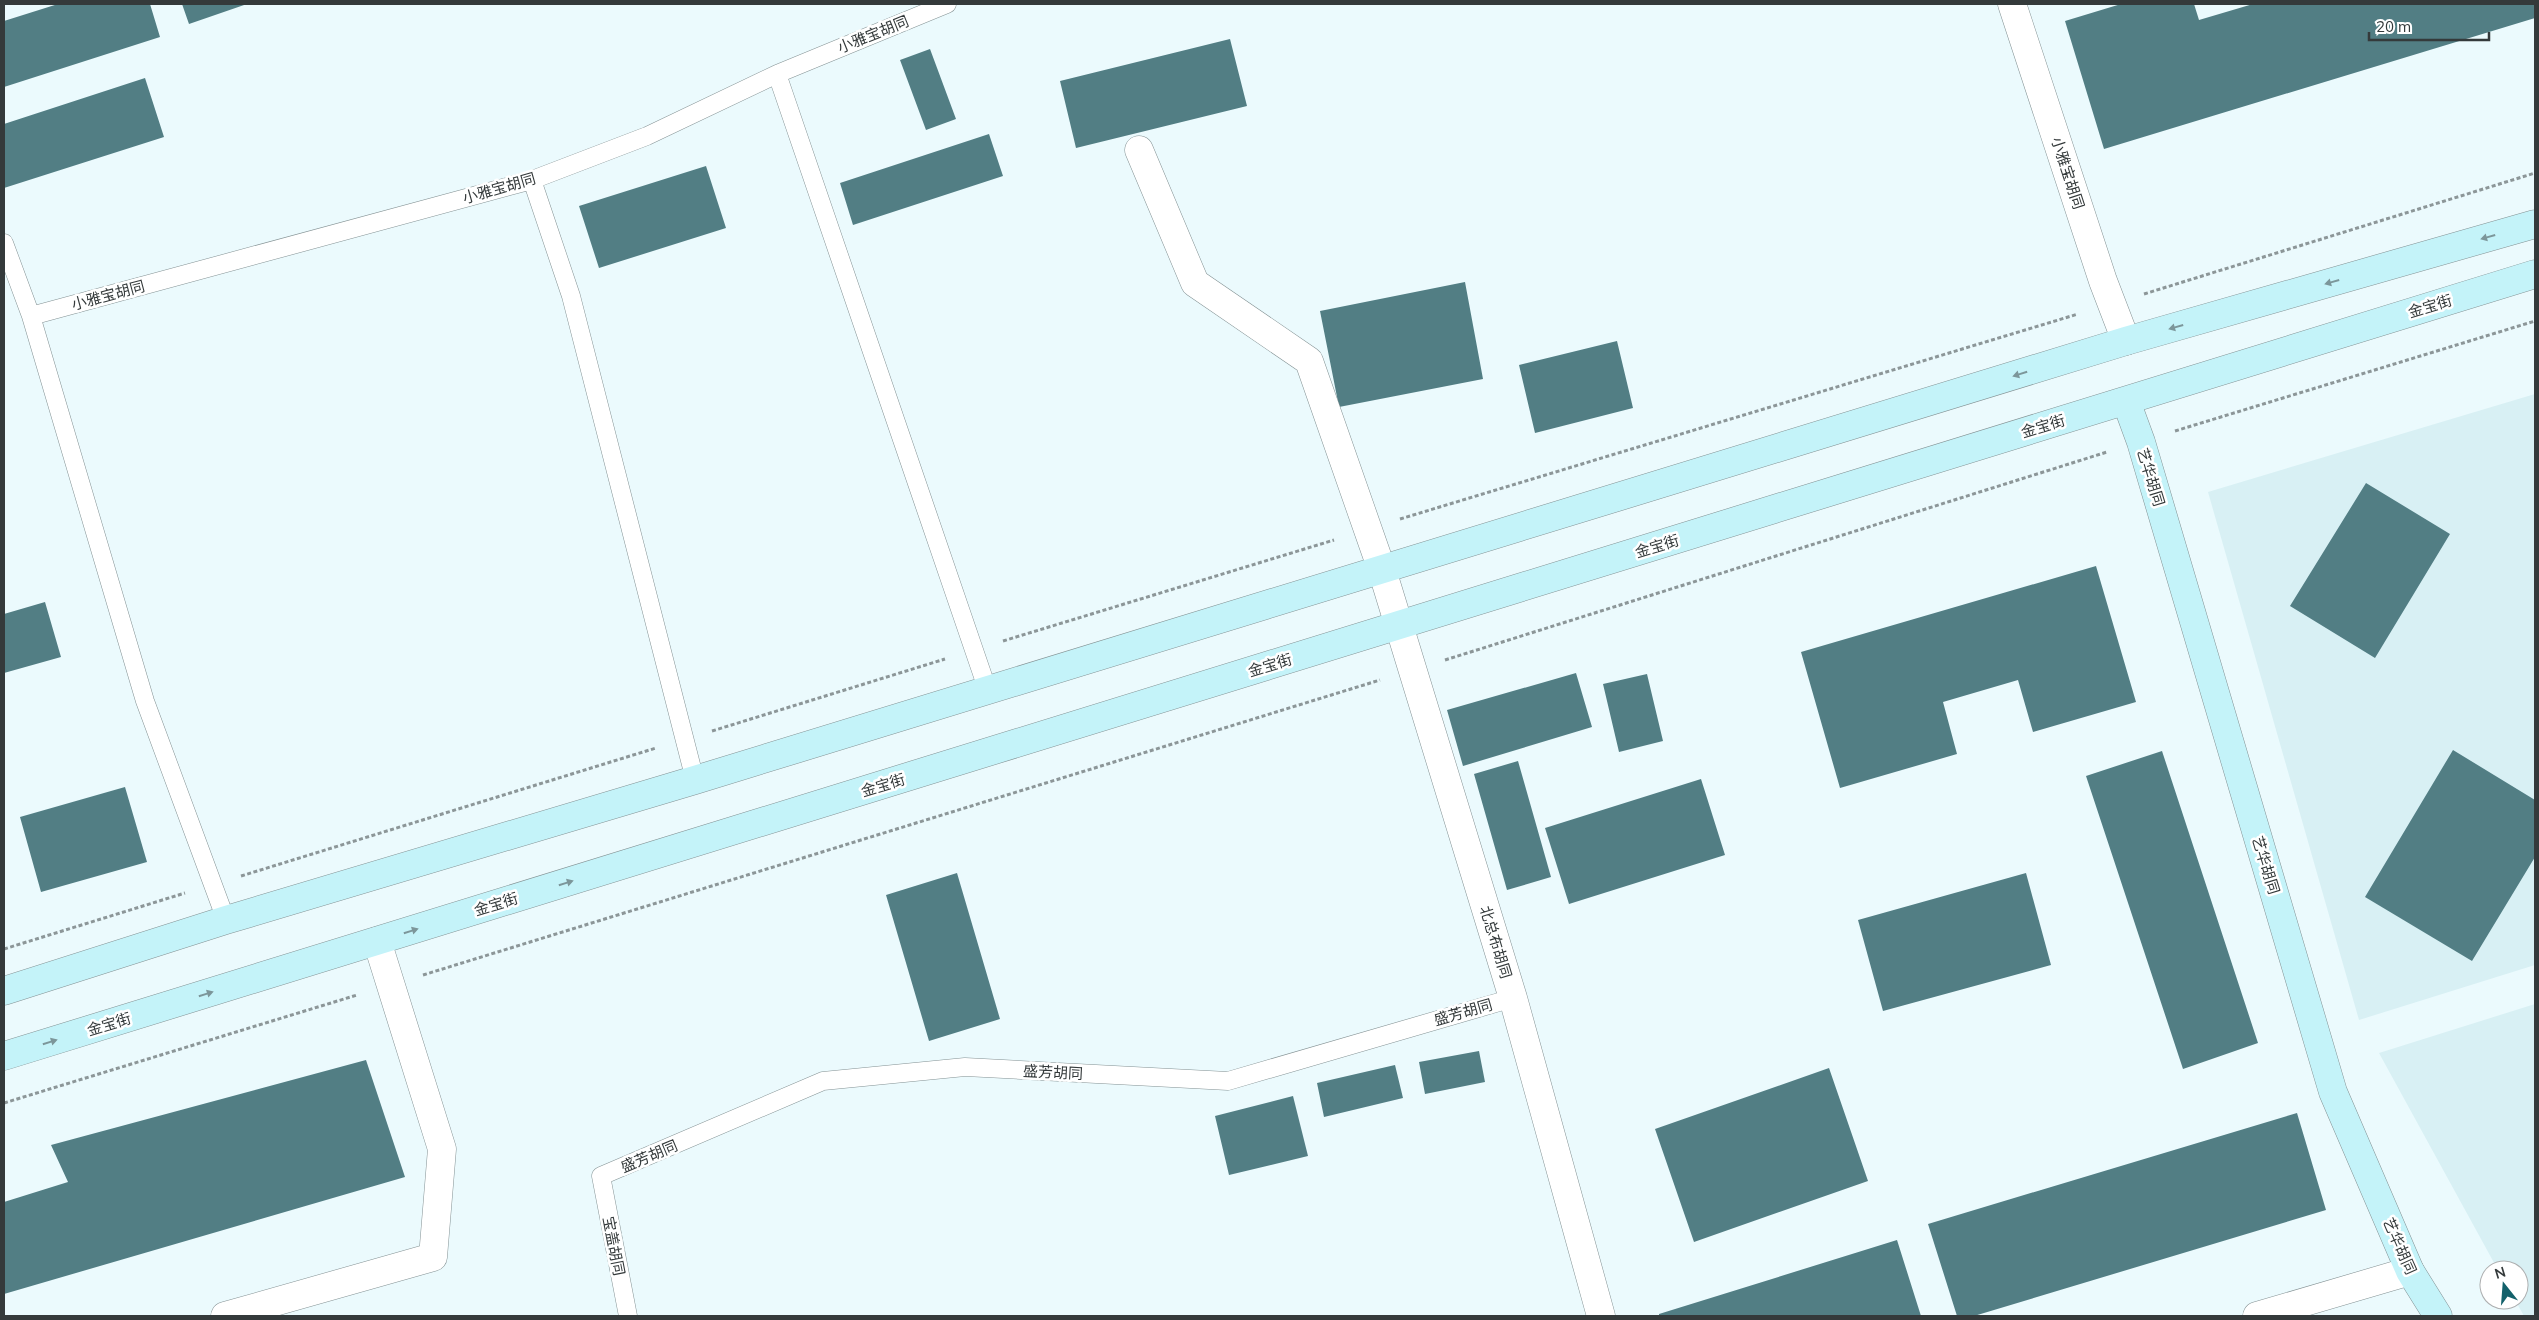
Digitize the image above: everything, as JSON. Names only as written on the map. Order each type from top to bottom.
[{"type":"main road","points":[[4,991],[226,920],[988,691],[2126,341],[2535,224]]},
{"type":"main road","name":"金宝街","points":[[4,1056],[2535,274]]},
{"type":"main road","name":"艺华胡同","points":[[2126,401],[2141,442],[2333,1092],[2410,1271],[2438,1316]]},
{"type":"street","name":"小雅宝胡同","points":[[2012,4],[2126,341]]},
{"type":"street","name":"北总布胡同","points":[[1139,150],[1195,283],[1309,361],[1382,570],[1399,625],[1513,998],[1601,1316]]},
{"type":"street","points":[[225,1316],[433,1257],[442,1149],[377,941]]},
{"type":"street","points":[[2257,1316],[2410,1271]]},
{"type":"lane","name":"小雅宝胡同","points":[[31,316],[532,180],[647,136],[777,74],[948,4]]},
{"type":"lane","points":[[777,74],[988,691]]},
{"type":"lane","points":[[532,180],[571,296],[695,780]]},
{"type":"lane","points":[[4,243],[31,316],[144,701],[226,920]]},
{"type":"lane","name":"盛芳胡同","points":[[601,1176],[823,1081],[964,1067],[1228,1081],[1513,998]]},
{"type":"lane","name":"宝盖胡同","points":[[601,1176],[628,1316]]},
{"type":"path","points":[[4,949],[1368,529],[2112,304],[2535,173]]},
{"type":"path","points":[[4,1103],[1412,670],[2535,321]]},
{"type":"shaded area","points":[[2535,394],[2535,965],[2359,1020],[2208,492]]},
{"type":"shaded area","points":[[2535,1004],[2535,1316],[2524,1316],[2521,1310],[2529,1310],[2529,1260],[2493,1260],[2379,1053]]},
{"type":"building","points":[[58,4],[150,4],[160,37],[4,87],[4,21]]},
{"type":"building","points":[[182,4],[247,4],[189,24]]},
{"type":"building","points":[[2121,4],[2194,4],[2199,20],[2253,4],[2535,4],[2535,18],[2104,149],[2065,21]]},
{"type":"building","points":[[1230,39],[1247,106],[1076,148],[1060,81]]},
{"type":"building","points":[[930,49],[956,119],[926,130],[900,60]]},
{"type":"building","points":[[145,78],[164,137],[4,188],[4,124]]},
{"type":"building","points":[[989,134],[1003,176],[853,225],[840,183]]},
{"type":"building","points":[[706,166],[726,228],[599,268],[579,206]]},
{"type":"building","points":[[1465,282],[1483,379],[1339,407],[1320,311]]},
{"type":"building","points":[[1617,341],[1633,408],[1535,433],[1519,365]]},
{"type":"building","points":[[2366,483],[2450,534],[2375,658],[2290,606]]},
{"type":"building","points":[[2096,566],[2136,702],[2033,732],[2018,680],[1943,702],[1957,754],[1840,788],[1801,652]]},
{"type":"building","points":[[45,602],[61,657],[4,673],[4,614]]},
{"type":"building","points":[[1576,673],[1592,727],[1463,766],[1447,710]]},
{"type":"building","points":[[1647,674],[1663,741],[1619,752],[1603,684]]},
{"type":"building","points":[[2453,750],[2535,800],[2535,857],[2472,961],[2365,897]]},
{"type":"building","points":[[2162,751],[2258,1043],[2183,1069],[2086,776]]},
{"type":"building","points":[[1518,761],[1551,877],[1507,890],[1474,774]]},
{"type":"building","points":[[1701,779],[1725,855],[1569,904],[1545,828]]},
{"type":"building","points":[[125,787],[147,862],[41,892],[20,817]]},
{"type":"building","points":[[957,873],[1000,1019],[929,1041],[886,895]]},
{"type":"building","points":[[2026,873],[2051,965],[1883,1011],[1858,920]]},
{"type":"building","points":[[1479,1051],[1485,1082],[1425,1094],[1419,1062]]},
{"type":"building","points":[[366,1060],[405,1177],[4,1294],[4,1202],[68,1182],[51,1145]]},
{"type":"building","points":[[1395,1065],[1403,1098],[1324,1117],[1317,1083]]},
{"type":"building","points":[[1829,1068],[1868,1181],[1694,1242],[1655,1129]]},
{"type":"building","points":[[1293,1096],[1308,1156],[1229,1175],[1215,1116]]},
{"type":"building","points":[[2297,1113],[2326,1210],[1974,1316],[1957,1316],[1928,1224]]},
{"type":"building","points":[[1897,1240],[1921,1316],[1659,1316],[1659,1314]]}]
